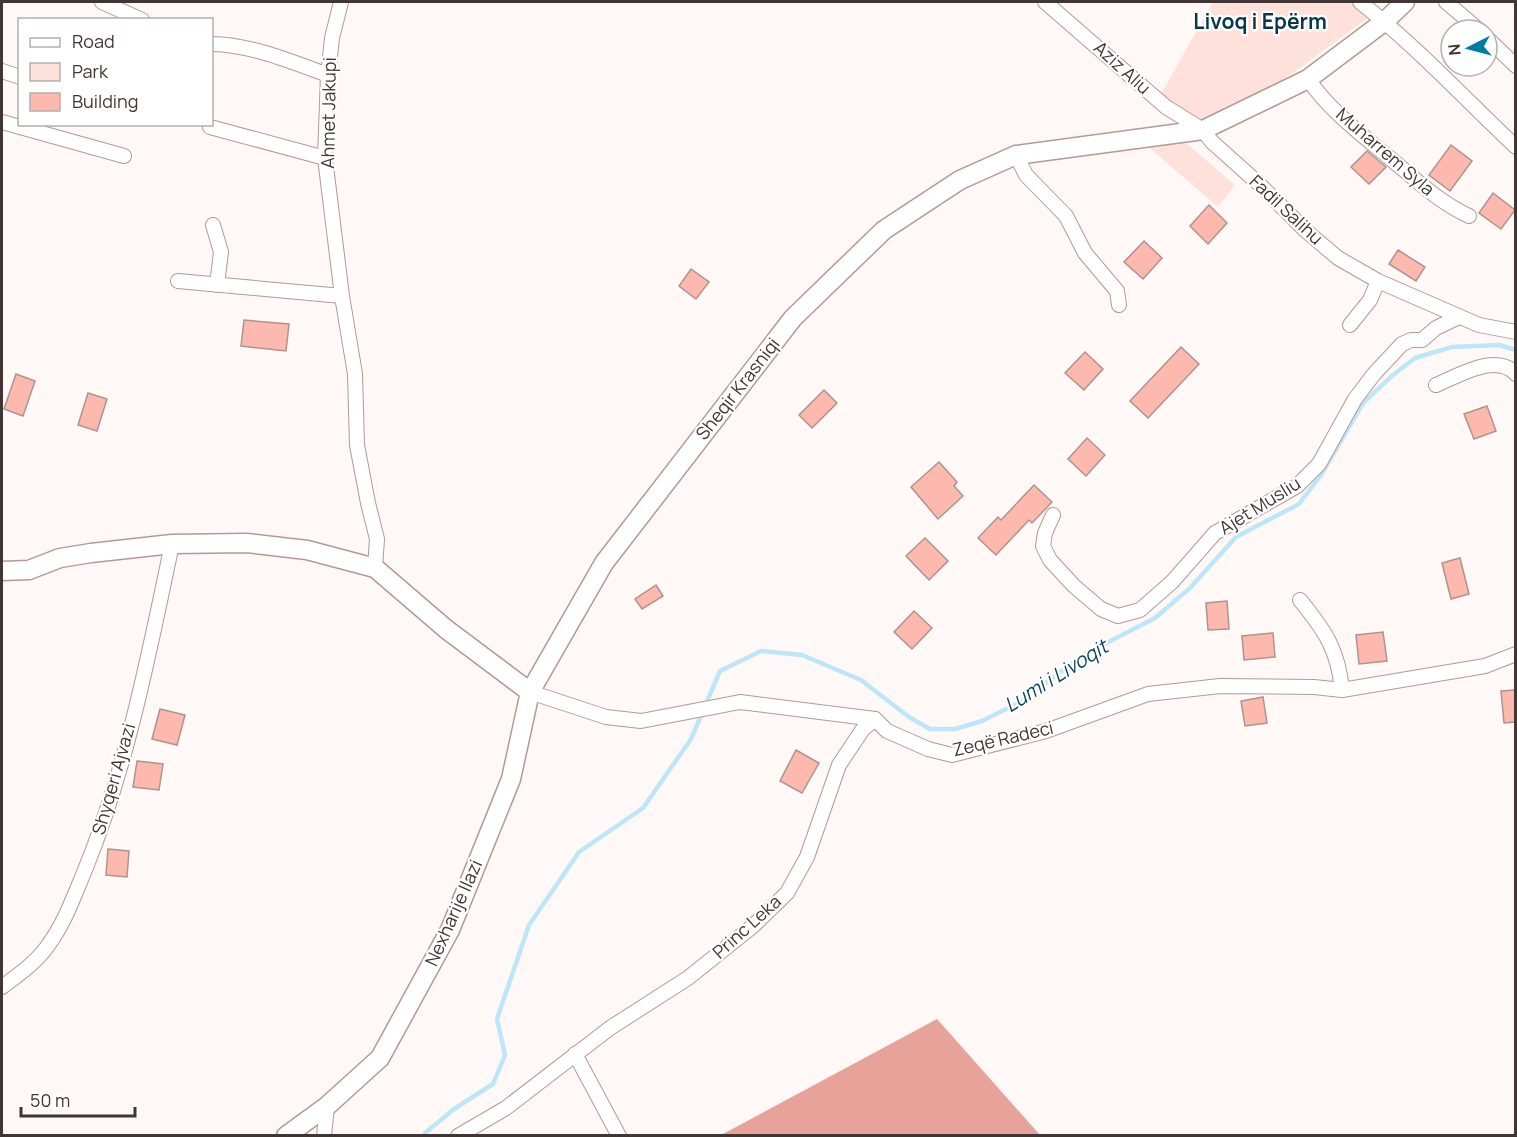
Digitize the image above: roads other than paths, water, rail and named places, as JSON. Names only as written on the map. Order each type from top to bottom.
[{"type":"street","points":[[102,2],[138,18]]},
{"type":"street","name":"Ahmet Jakupi","points":[[341,2],[332,38],[327,75],[325,158],[342,296],[355,374],[357,445],[377,539],[375,568]]},
{"type":"street","name":"Aziz Aliu","points":[[1045,2],[1166,107],[1203,129]]},
{"type":"street","points":[[1360,2],[1385,21],[1515,147]]},
{"type":"street","points":[[1203,129],[1308,79],[1385,21],[1405,2]]},
{"type":"street","points":[[1446,2],[1465,18]]},
{"type":"street","points":[[213,44],[232,45],[264,53],[327,75]]},
{"type":"street","points":[[1499,50],[1515,66]]},
{"type":"street","points":[[2,71],[18,76]]},
{"type":"street","name":"Muharrem Syla","points":[[1308,79],[1317,93],[1355,129],[1448,206],[1469,216]]},
{"type":"street","points":[[2,122],[124,156]]},
{"type":"street","points":[[210,127],[325,158]]},
{"type":"street","name":"Sheqir Krasniqi","points":[[530,692],[604,564],[793,318],[885,230],[960,180],[1016,155],[1203,129]]},
{"type":"street","name":"Fadil Salihu","points":[[1203,129],[1212,142],[1338,258],[1378,281],[1479,325],[1515,332]]},
{"type":"street","points":[[1016,155],[1026,175],[1066,216],[1084,253],[1117,291],[1119,305]]},
{"type":"street","points":[[213,225],[221,252],[217,285]]},
{"type":"street","points":[[178,281],[342,296]]},
{"type":"street","points":[[1350,325],[1370,300],[1378,281]]},
{"type":"street","name":"Ajet Musliu","points":[[1053,515],[1045,533],[1043,546],[1050,560],[1074,586],[1101,609],[1118,616],[1140,610],[1172,582],[1215,533],[1297,486],[1319,464],[1355,399],[1402,344],[1411,340],[1422,340],[1436,328],[1459,316]]},
{"type":"street","points":[[1436,385],[1494,364],[1509,367],[1515,374]]},
{"type":"street","points":[[2,571],[29,570],[60,558],[91,552],[172,544],[247,543],[307,550],[375,568],[446,629],[530,692]]},
{"type":"street","name":"Shyqeri Ajvazi","points":[[2,987],[48,946],[66,914],[101,830],[135,708],[172,544]]},
{"type":"street","points":[[1300,600],[1331,642],[1340,669],[1342,690]]},
{"type":"street","name":"Zeqë Radeci","points":[[530,692],[606,717],[641,721],[740,702],[874,719],[887,731],[928,749],[952,755],[1046,731],[1148,694],[1220,686],[1314,687],[1342,690],[1485,666],[1515,654]]},
{"type":"street","name":"Nexharije Ilazi","points":[[286,1136],[327,1106],[380,1058],[450,930],[511,779],[530,692]]},
{"type":"street","name":"Princ Leka","points":[[458,1136],[506,1108],[610,1028],[688,978],[753,926],[787,892],[807,856],[839,765],[863,729],[874,719]]},
{"type":"street","points":[[575,1054],[619,1136]]},
{"type":"street","points":[[324,1136],[327,1106]]},
{"type":"waterway","name":"Lumi i Livoqit","points":[[424,1136],[454,1109],[493,1084],[505,1055],[497,1019],[529,925],[579,852],[643,808],[691,739],[720,671],[761,651],[802,655],[861,680],[909,717],[930,729],[955,729],[982,721],[1020,702],[1085,654],[1155,618],[1190,588],[1236,537],[1299,504],[1321,475],[1363,403],[1415,358],[1452,347],[1499,345],[1516,350]]},
{"type":"district","name":"Livoq i Epërm","points":[[1260,22]]}]
